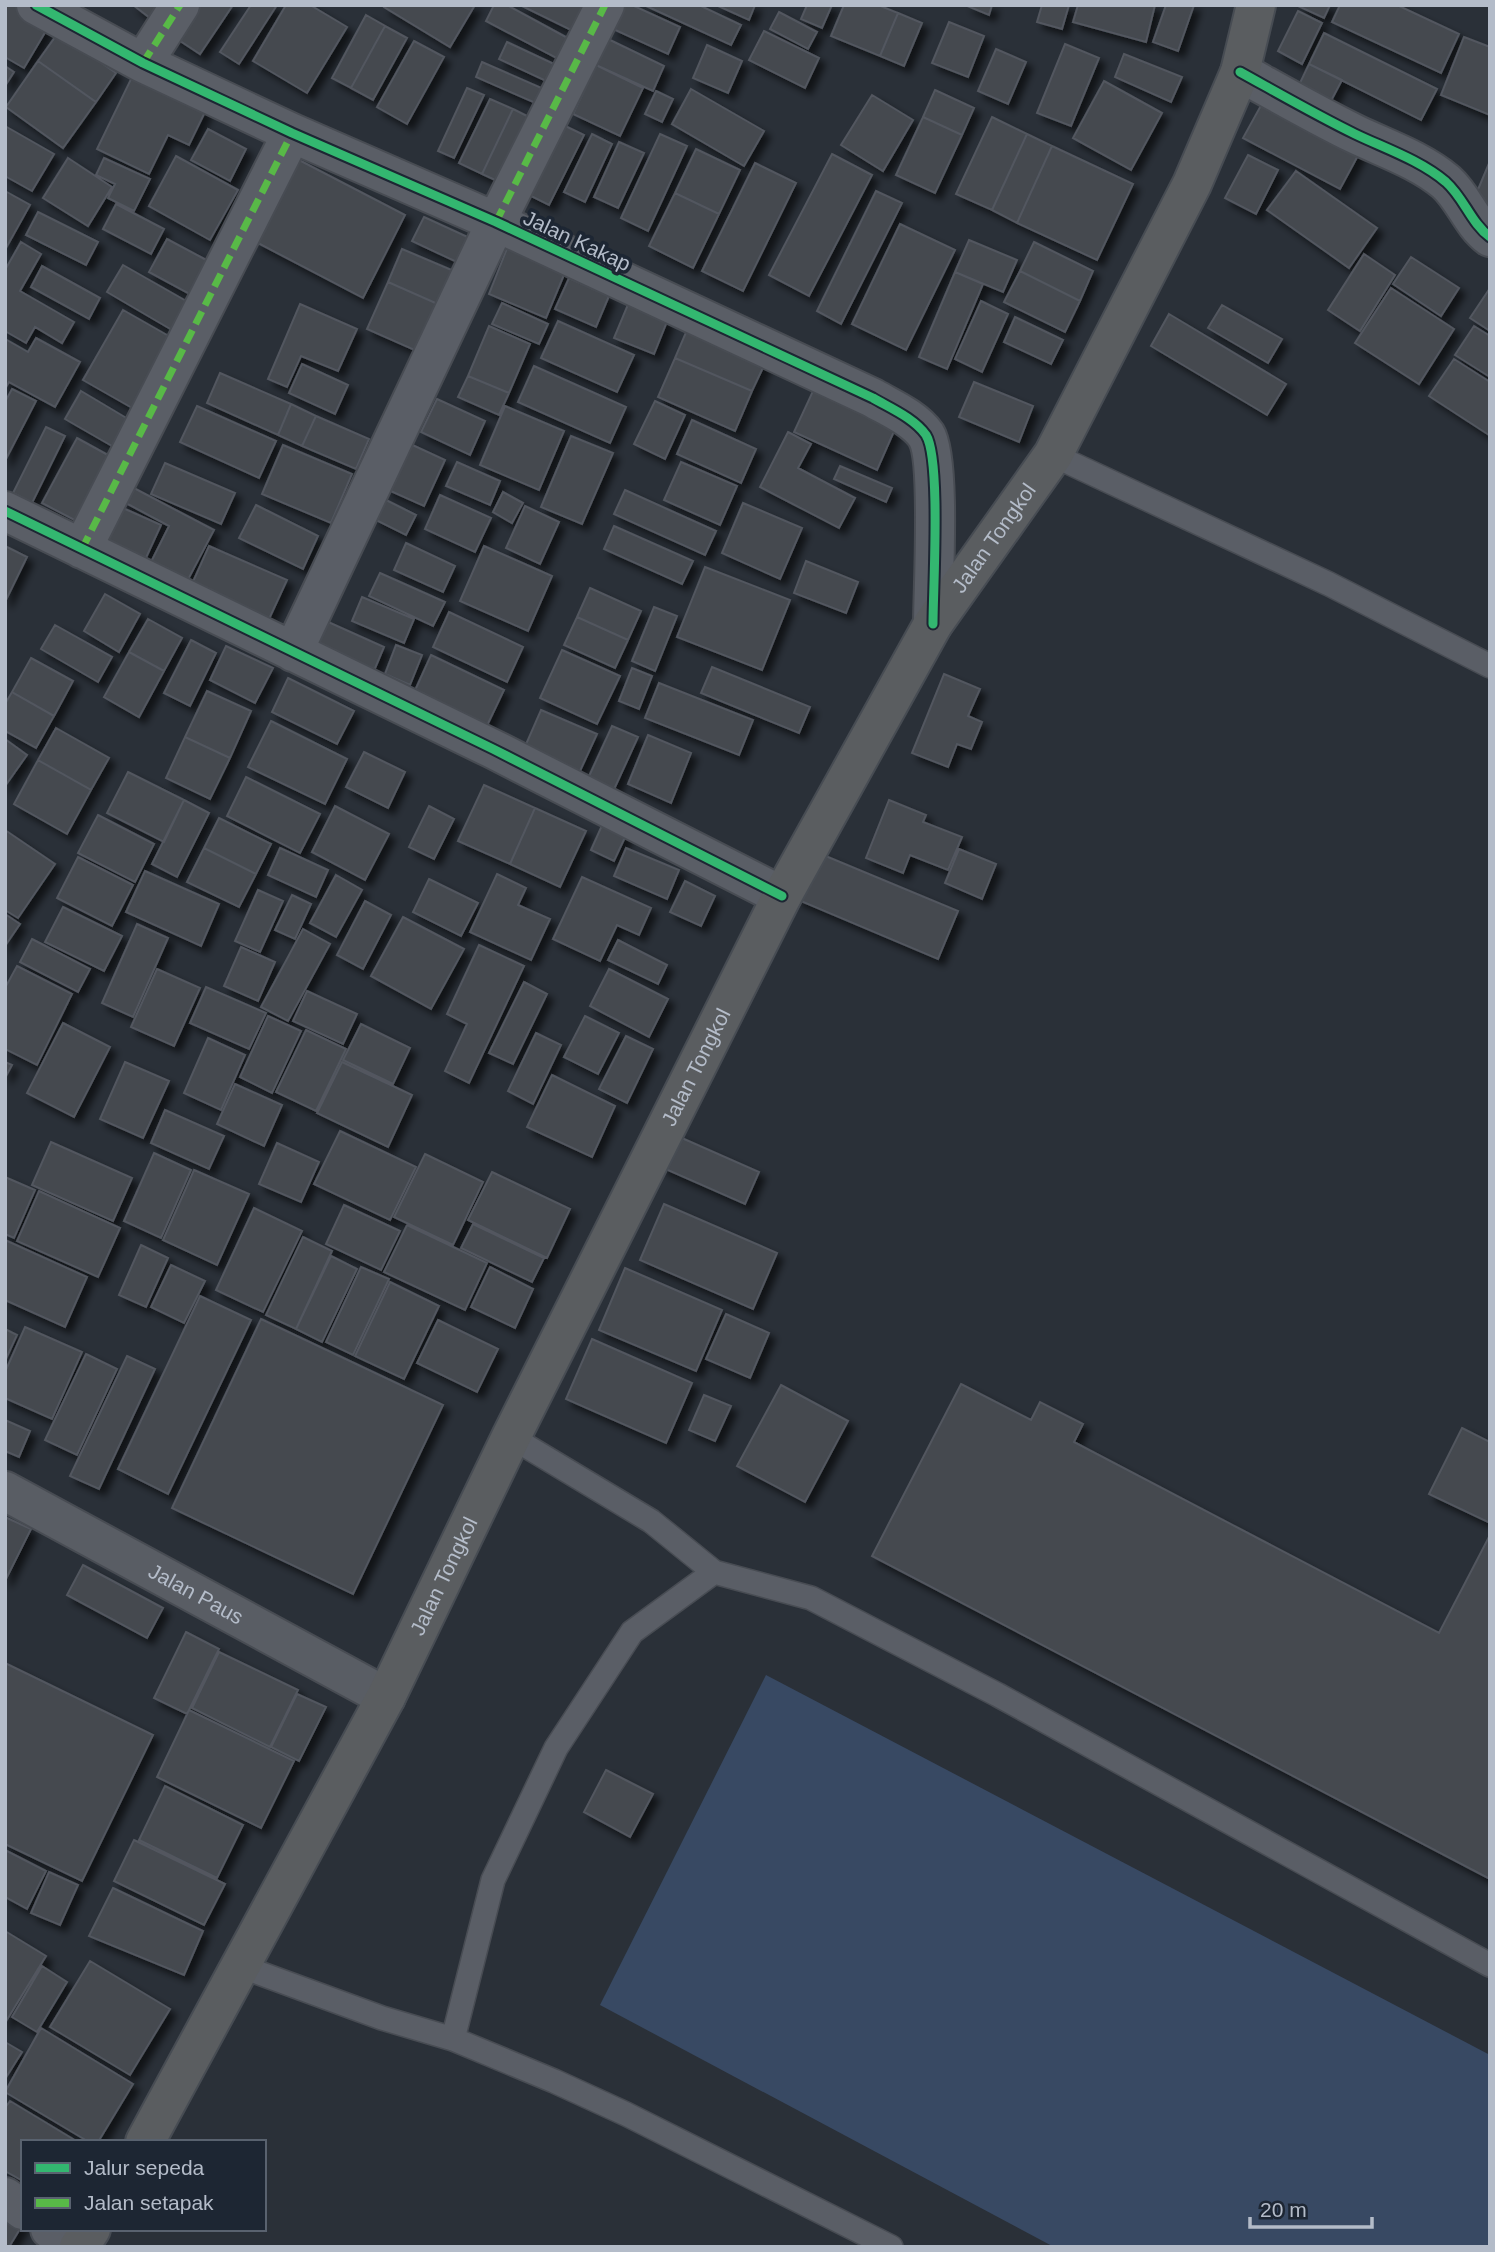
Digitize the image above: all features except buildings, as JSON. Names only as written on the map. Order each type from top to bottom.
[{"type":"highway","name":"Jalan Tongkol","points":[[146,2140],[386,1697],[511,1437],[782,896],[933,624],[1053,455],[1192,184],[1240,72],[1256,5]]},
{"type":"highway","points":[[76,2247],[89,2231]]},
{"type":"main road","name":"Jalan Paus","points":[[5,1491],[386,1697]]},
{"type":"street","name":"Jalan Kakap","points":[[36,5],[144,63],[292,133],[496,222],[873,398],[916,425],[930,444],[935,499],[933,624]]},
{"type":"street","points":[[144,63],[180,5]]},
{"type":"street","points":[[293,652],[496,222],[604,5]]},
{"type":"street","points":[[1240,72],[1446,182],[1490,237]]},
{"type":"street","points":[[82,549],[292,133]]},
{"type":"street","points":[[5,511],[493,749],[782,896]]},
{"type":"street","points":[[5,2197],[21,2209]]},
{"type":"street","points":[[53,2231],[76,2247]]},
{"type":"lane","points":[[1053,455],[1329,584],[1490,666]]},
{"type":"lane","points":[[511,1437],[651,1521],[714,1572],[811,1598],[999,1695],[1490,1965]]},
{"type":"lane","points":[[453,2039],[493,1880],[556,1748],[632,1632],[714,1572]]},
{"type":"lane","points":[[240,1966],[382,2018],[453,2039],[554,2081],[626,2114],[891,2247]]},
{"type":"water","points":[[766,1675],[1490,2055],[1490,2247],[1054,2247],[600,2005]]},
{"type":"marked path","points":[[143,63],[180,5]]},
{"type":"marked path","points":[[496,222],[605,5]]},
{"type":"marked path","points":[[82,549],[292,133]]},
{"type":"cycle path","points":[[36,5],[143,63],[292,133],[496,222],[873,398],[908,418],[926,435],[931,449],[935,496],[933,624]]},
{"type":"cycle path","points":[[1240,72],[1436,174],[1452,188],[1478,225],[1490,237]]},
{"type":"cycle path","points":[[5,511],[493,749],[782,896]]}]
